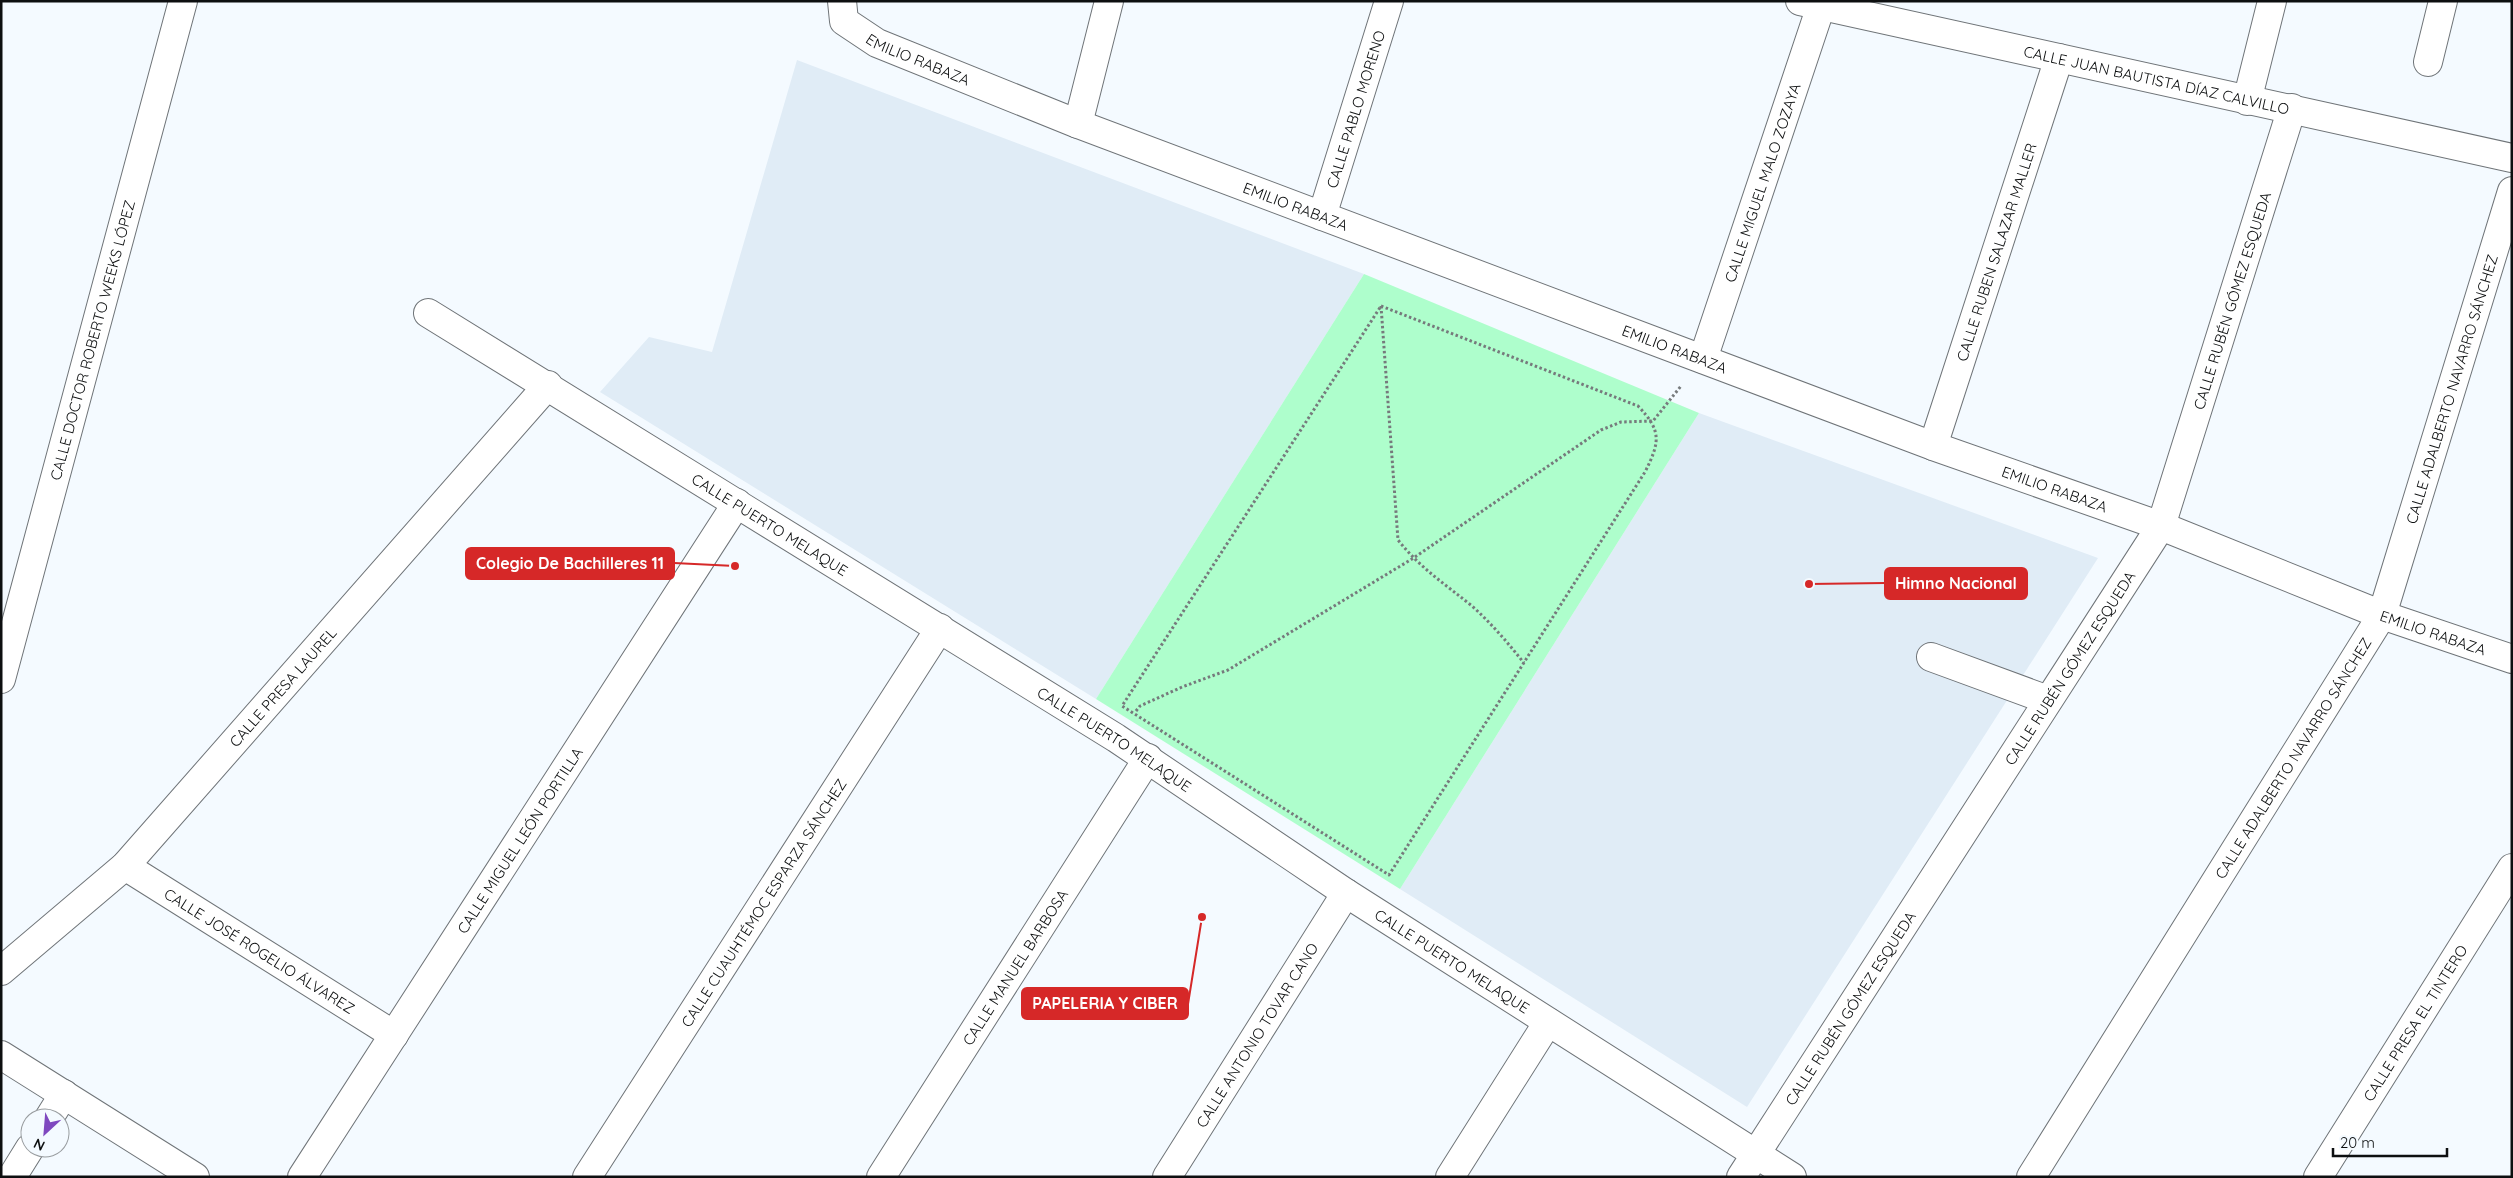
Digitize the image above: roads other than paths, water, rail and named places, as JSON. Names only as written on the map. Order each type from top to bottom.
[{"type":"street","name":"CALLE DOCTOR ROBERTO WEEKS LÓPEZ","points":[[1,679],[183,1]]},
{"type":"street","points":[[1078,124],[1109,1]]},
{"type":"street","name":"CALLE PABLO MORENO","points":[[1322,216],[1389,1]]},
{"type":"street","points":[[2247,101],[2272,1]]},
{"type":"street","points":[[2428,62],[2442,1]]},
{"type":"street","name":"CALLE JUAN BAUTISTA DÍAZ CALVILLO","points":[[1811,4],[2247,101],[2292,108],[2512,158]]},
{"type":"street","name":"CALLE MIGUEL MALO ZOZAYA","points":[[1703,359],[1811,4]]},
{"type":"street","name":"EMILIO RABAZA","points":[[843,11],[877,43],[1078,124],[1933,446],[2161,526],[2382,615],[2512,659]]},
{"type":"street","name":"CALLE RUBEN SALAZAR MALLER","points":[[1933,446],[2059,58]]},
{"type":"street","name":"CALLE RUBÉN GÓMEZ ESQUEDA","points":[[1741,1177],[2161,526],[2292,108]]},
{"type":"street","name":"CALLE ADALBERTO NAVARRO SÁNCHEZ","points":[[2031,1177],[2382,615],[2512,191]]},
{"type":"street","name":"CALLE PUERTO MELAQUE","points":[[428,313],[548,385],[1148,758],[1346,893],[1792,1177]]},
{"type":"street","name":"CALLE PRESA LAUREL","points":[[1,971],[125,866],[548,385]]},
{"type":"street","name":"CALLE MIGUEL LEÓN PORTILLA","points":[[302,1177],[738,503]]},
{"type":"street","name":"CALLE CUAUHTÉMOC ESPARZA SÁNCHEZ","points":[[587,1177],[940,628]]},
{"type":"street","points":[[1931,657],[2048,700]]},
{"type":"street","name":"CALLE MANUEL BARBOSA","points":[[882,1177],[1148,758]]},
{"type":"street","name":"CALLE JOSÉ ROGELIO ÁLVAREZ","points":[[125,866],[394,1035]]},
{"type":"street","name":"CALLE PRESA EL TINTERO","points":[[2318,1177],[2512,868]]},
{"type":"street","name":"CALLE ANTONIO TOVAR CANO","points":[[1167,1177],[1346,893]]},
{"type":"street","points":[[1450,1177],[1548,1022]]},
{"type":"street","points":[[1,1055],[195,1177]]},
{"type":"street","points":[[55,1108],[64,1094]]},
{"type":"street","points":[[12,1177],[24,1158]]},
{"type":"place","name":"Colegio De Bachilleres 11","points":[[735,566]]},
{"type":"place","name":"Himno Nacional","points":[[1809,584]]},
{"type":"place","name":"PAPELERIA Y CIBER","points":[[1202,917]]}]
